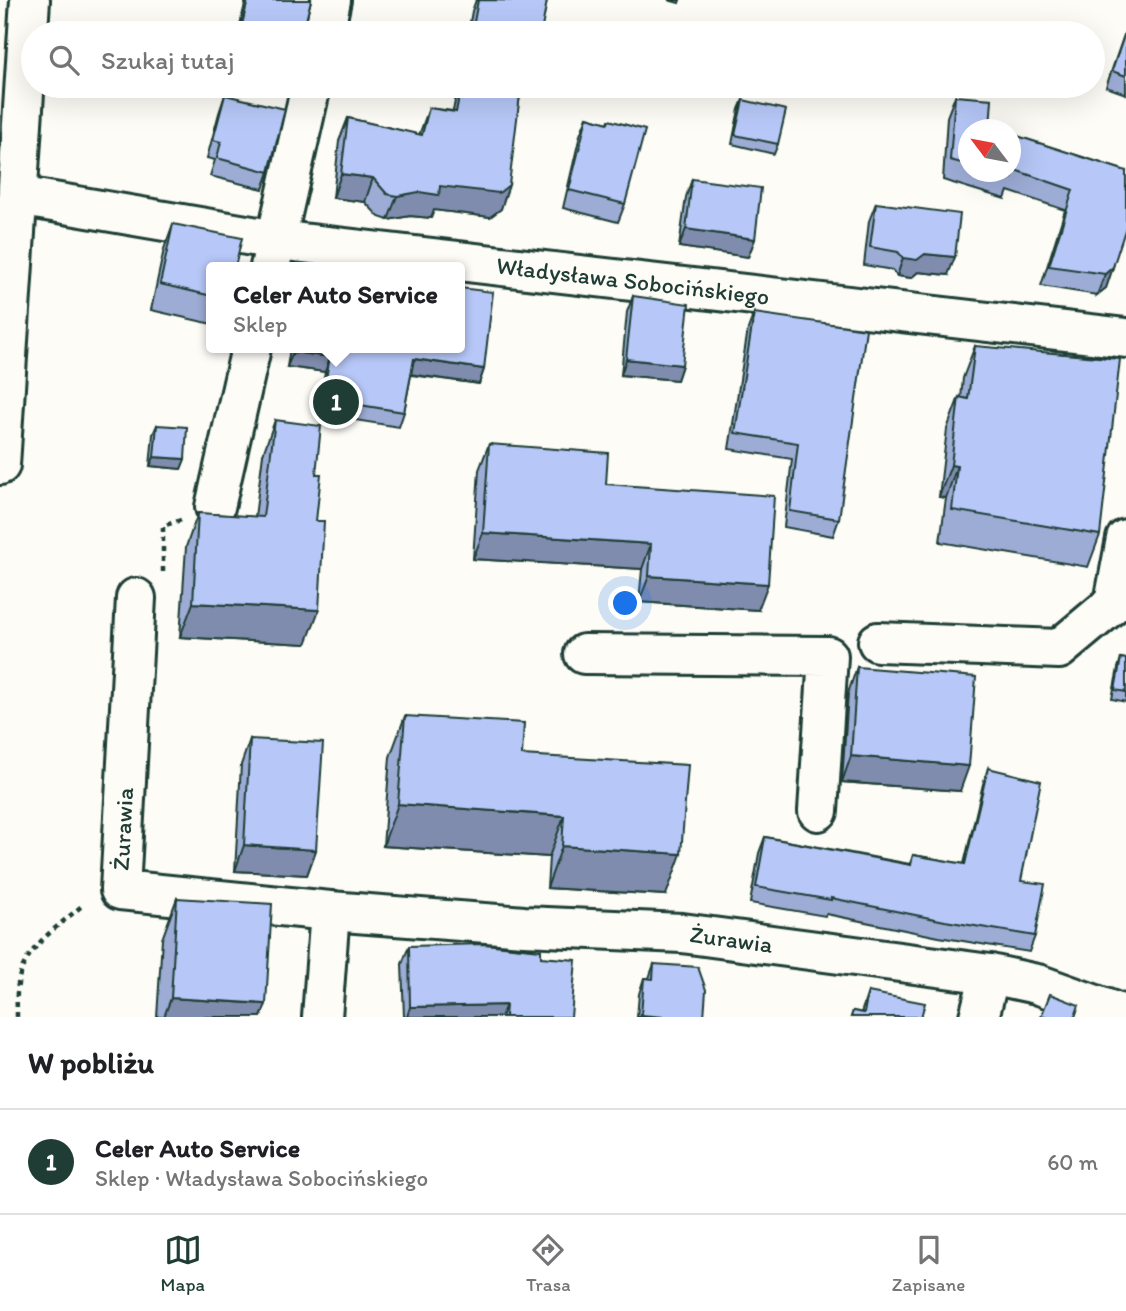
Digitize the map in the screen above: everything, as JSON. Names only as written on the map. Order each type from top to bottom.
[{"type":"street","points":[[29,21],[30,0]]},
{"type":"street","points":[[327,21],[331,0]]},
{"type":"street","points":[[0,465],[24,98]]},
{"type":"street","points":[[273,254],[309,98]]},
{"type":"street","name":"Władysława Sobocińskiego","points":[[18,196],[273,254],[354,262]]},
{"type":"street","name":"Władysława Sobocińskiego","points":[[465,273],[1126,338]]},
{"type":"street","points":[[215,507],[250,353]]},
{"type":"street","points":[[878,642],[1059,649],[1114,603],[1126,539]]},
{"type":"street","name":"Żurawia","points":[[136,598],[120,890],[330,911],[524,926],[682,933],[990,974],[1037,984],[1126,1016]]},
{"type":"street","points":[[584,654],[828,656],[818,810]]},
{"type":"street","points":[[322,1017],[330,911]]},
{"type":"street","points":[[979,1017],[990,974]]},
{"type":"path","points":[[136,598],[163,586],[163,526],[215,507]]},
{"type":"path","points":[[17,1017],[18,981],[26,962],[38,945],[91,898]]},
{"type":"building","points":[[248,0],[311,0],[306,21],[243,21]]},
{"type":"building","points":[[478,0],[547,1],[543,21],[474,21]]},
{"type":"building","points":[[1126,30],[1126,76],[1112,71]]},
{"type":"building","points":[[224,98],[238,98],[285,109],[269,172],[217,158],[221,142],[213,140]]},
{"type":"building","points":[[459,98],[520,98],[509,185],[499,193],[440,186],[439,195],[419,192],[397,196],[387,194],[373,178],[341,174],[348,118],[422,135],[429,108],[456,112]]},
{"type":"building","points":[[955,98],[992,99],[991,119],[958,119],[958,162],[950,160]]},
{"type":"building","points":[[743,100],[786,110],[778,144],[735,135]]},
{"type":"building","points":[[587,117],[645,130],[625,204],[569,190]]},
{"type":"building","points":[[1021,137],[1126,171],[1126,227],[1113,267],[1105,274],[1049,266],[1073,190],[1021,172]]},
{"type":"building","points":[[692,179],[761,188],[755,239],[686,229]]},
{"type":"building","points":[[876,203],[960,214],[955,257],[925,254],[917,260],[903,258],[898,252],[870,247]]},
{"type":"building","points":[[173,224],[242,238],[236,262],[206,262],[206,295],[160,284]]},
{"type":"building","points":[[465,289],[493,292],[484,369],[414,359],[404,412],[322,399],[330,357],[300,353],[465,353]]},
{"type":"building","points":[[633,296],[689,304],[682,365],[626,359]]},
{"type":"building","points":[[754,313],[866,329],[839,519],[790,511],[798,443],[735,433]]},
{"type":"building","points":[[975,346],[1120,359],[1100,535],[952,510],[957,466],[951,465],[959,397],[968,399]]},
{"type":"building","points":[[275,420],[321,426],[316,474],[321,474],[316,521],[324,521],[319,610],[193,603],[198,513],[263,517]]},
{"type":"building","points":[[157,425],[187,427],[185,459],[154,457]]},
{"type":"building","points":[[489,444],[608,453],[606,484],[774,496],[768,584],[649,576],[651,544],[483,533]]},
{"type":"building","points":[[1121,658],[1126,659],[1126,692],[1115,690]]},
{"type":"building","points":[[857,667],[976,677],[969,766],[851,756]]},
{"type":"building","points":[[405,716],[524,723],[522,755],[688,765],[681,854],[562,846],[564,816],[398,804]]},
{"type":"building","points":[[250,739],[323,743],[316,850],[244,845]]},
{"type":"building","points":[[988,768],[1041,781],[1021,881],[1045,884],[1035,936],[831,898],[756,887],[765,837],[911,865],[913,855],[965,864]]},
{"type":"building","points":[[177,898],[272,904],[266,1004],[171,998]]},
{"type":"building","points":[[484,944],[541,950],[541,957],[576,960],[571,1017],[505,1017],[506,1005],[410,1007],[409,946]]},
{"type":"building","points":[[654,964],[698,967],[706,990],[704,1017],[641,1015],[644,978],[653,979]]},
{"type":"building","points":[[868,992],[925,1003],[921,1017],[851,1017],[853,1011],[864,1013]]},
{"type":"building","points":[[1050,994],[1079,1005],[1075,1017],[1041,1017]]},
{"type":"place","name":"Celer Auto Service","points":[[336,402]]}]
